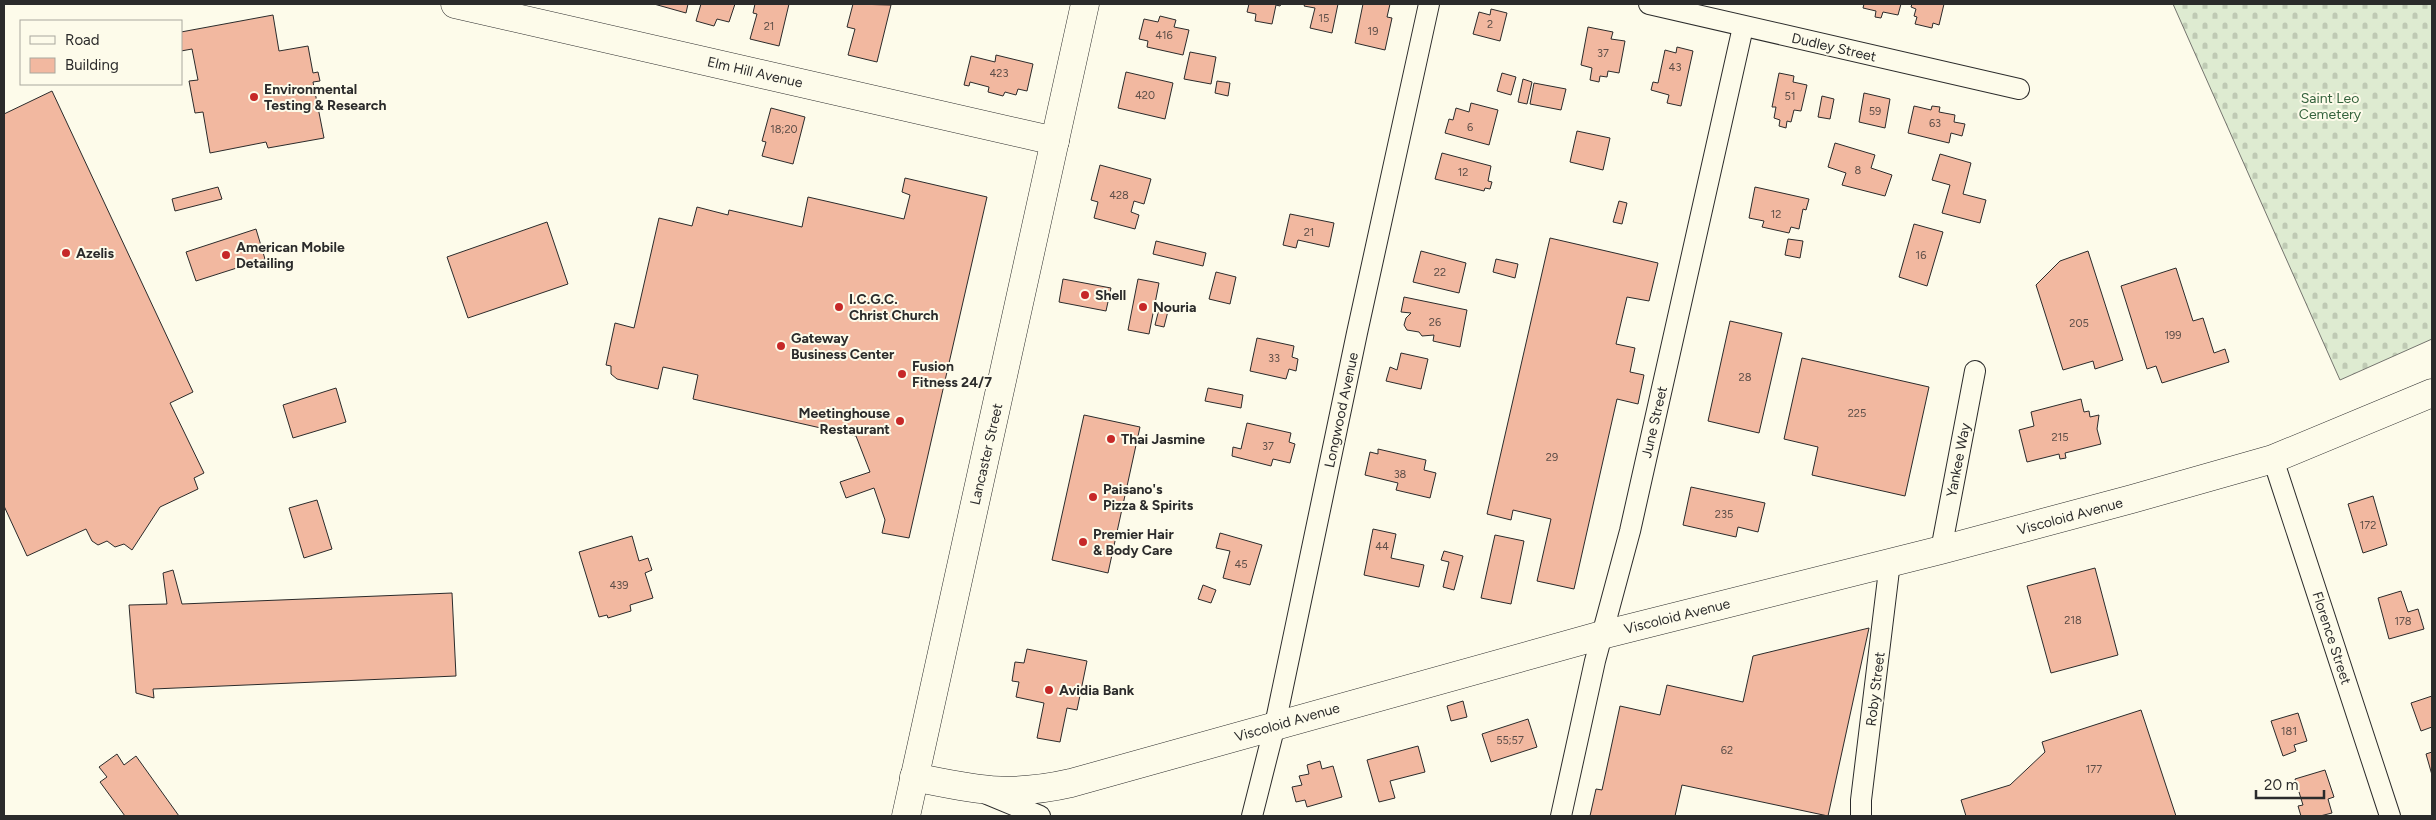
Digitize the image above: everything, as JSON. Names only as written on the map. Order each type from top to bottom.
[{"type":"main road","name":"Elm Hill Avenue","points":[[455,4],[1055,141]]},
{"type":"main road","name":"Lancaster Street","points":[[906,816],[1085,4]]},
{"type":"main road","name":"Viscoloid Avenue","points":[[914,777],[976,790],[1013,792],[1043,789],[1602,635],[1941,550],[2273,459],[2432,393]]},
{"type":"street","name":"Longwood Avenue","points":[[1252,816],[1276,725],[1357,333],[1429,4]]},
{"type":"street","name":"Dudley Street","points":[[1649,4],[2019,89]]},
{"type":"street","name":"June Street","points":[[1561,816],[1602,635],[1630,531],[1743,27]]},
{"type":"street","name":"Yankee Way","points":[[1941,550],[1975,370]]},
{"type":"street","name":"Florence Street","points":[[2273,459],[2390,816]]},
{"type":"street","name":"Roby Street","points":[[1861,816],[1861,800],[1890,562]]},
{"type":"street","points":[[976,790],[1040,816]]},
{"type":"green space","name":"Saint Leo Cemetery","points":[[2173,4],[2432,4],[2432,339],[2340,380]]},
{"type":"building","points":[[654,4],[688,4],[686,13]]},
{"type":"building","points":[[701,4],[735,4],[729,22],[717,19],[714,26],[696,21]]},
{"type":"building","points":[[755,4],[789,4],[779,46],[750,39],[757,14],[753,13]]},
{"type":"building","points":[[853,4],[891,5],[877,62],[848,55],[855,29],[847,27]]},
{"type":"building","points":[[1249,4],[1281,4],[1280,6],[1276,5],[1272,24],[1255,21],[1256,14],[1247,12]]},
{"type":"building","points":[[1305,4],[1338,4],[1332,33],[1310,28],[1315,8],[1304,6]]},
{"type":"building","points":[[1363,4],[1390,4],[1387,17],[1392,18],[1385,50],[1355,43]]},
{"type":"building","points":[[1864,4],[1901,4],[1898,15],[1883,12],[1881,18],[1875,17],[1876,11],[1863,8]]},
{"type":"building","points":[[1912,4],[1944,4],[1939,25],[1933,23],[1932,28],[1915,24],[1917,17],[1914,16],[1916,9],[1911,7]]},
{"type":"building","points":[[1491,9],[1507,13],[1500,41],[1473,34],[1479,12],[1490,15]]},
{"type":"building","name":"Environmental Testing & Research","points":[[273,15],[279,51],[308,46],[313,73],[318,72],[320,81],[313,82],[324,138],[268,148],[266,142],[210,153],[203,112],[195,113],[189,81],[198,80],[192,49],[182,51],[182,32]]},
{"type":"building","points":[[1160,16],[1176,20],[1174,27],[1189,30],[1183,55],[1147,47],[1148,41],[1139,39],[1144,19],[1158,22]]},
{"type":"building","points":[[1588,27],[1613,32],[1611,39],[1625,41],[1619,73],[1608,71],[1607,77],[1600,76],[1599,82],[1590,80],[1592,68],[1581,65]]},
{"type":"building","points":[[1677,47],[1693,51],[1681,106],[1667,103],[1669,95],[1651,90],[1653,82],[1658,83],[1665,50],[1676,53]]},
{"type":"building","points":[[1190,52],[1216,57],[1211,84],[1184,79]]},
{"type":"building","points":[[996,55],[1033,64],[1027,91],[1018,89],[1016,95],[1005,92],[1003,96],[988,92],[989,87],[970,82],[969,86],[964,85],[971,56],[995,62]]},
{"type":"building","points":[[1126,72],[1173,83],[1165,119],[1118,108]]},
{"type":"building","points":[[1502,73],[1516,77],[1511,95],[1497,91]]},
{"type":"building","points":[[1779,73],[1794,76],[1793,82],[1807,85],[1801,111],[1794,110],[1791,122],[1787,121],[1786,128],[1779,126],[1780,120],[1774,118],[1776,107],[1772,107]]},
{"type":"building","points":[[1523,79],[1532,82],[1527,104],[1518,102]]},
{"type":"building","points":[[1217,81],[1230,83],[1228,96],[1215,93]]},
{"type":"building","points":[[1534,83],[1566,89],[1561,110],[1530,104]]},
{"type":"building","name":"Azelis","points":[[52,91],[193,392],[170,403],[204,473],[194,478],[198,489],[160,507],[132,550],[124,544],[115,547],[107,541],[98,545],[92,541],[86,529],[27,556],[4,506],[4,114]]},
{"type":"building","points":[[1864,93],[1890,99],[1885,128],[1859,122]]},
{"type":"building","points":[[1822,96],[1834,99],[1830,119],[1818,117]]},
{"type":"building","points":[[1471,103],[1498,110],[1489,145],[1445,133],[1449,119],[1453,120],[1456,108],[1469,112]]},
{"type":"building","points":[[1914,106],[1931,110],[1932,106],[1940,107],[1939,112],[1955,115],[1954,122],[1965,124],[1962,136],[1951,133],[1949,143],[1908,133]]},
{"type":"building","points":[[771,108],[805,117],[793,164],[762,156],[766,142],[762,141]]},
{"type":"building","points":[[1577,131],[1610,138],[1603,170],[1570,162]]},
{"type":"building","points":[[1835,143],[1875,155],[1871,168],[1892,175],[1885,196],[1842,185],[1846,173],[1828,167]]},
{"type":"building","points":[[1442,153],[1491,166],[1488,181],[1492,182],[1490,189],[1485,188],[1484,191],[1435,179]]},
{"type":"building","points":[[1940,154],[1971,163],[1963,194],[1986,200],[1980,223],[1942,213],[1950,185],[1932,180]]},
{"type":"building","points":[[1100,165],[1151,179],[1144,204],[1134,201],[1131,212],[1139,215],[1135,229],[1094,218],[1098,202],[1091,200]]},
{"type":"building","name":"Gateway Business Center","points":[[905,178],[987,197],[909,538],[882,533],[885,520],[874,488],[846,498],[840,482],[870,472],[856,436],[693,399],[698,375],[663,367],[658,389],[617,379],[611,374],[611,366],[606,365],[615,323],[634,328],[659,218],[692,226],[697,207],[728,215],[729,210],[802,227],[808,197],[904,219],[910,195],[902,192]]},
{"type":"building","points":[[218,187],[222,199],[175,211],[172,199]]},
{"type":"building","points":[[1755,187],[1809,199],[1806,210],[1803,209],[1799,229],[1791,227],[1789,233],[1762,227],[1764,221],[1749,218]]},
{"type":"building","points":[[1619,201],[1627,203],[1622,224],[1613,222]]},
{"type":"building","points":[[1290,214],[1334,223],[1329,247],[1298,240],[1296,248],[1283,245]]},
{"type":"building","points":[[547,222],[568,284],[468,318],[447,257]]},
{"type":"building","points":[[1914,224],[1943,232],[1927,286],[1899,277]]},
{"type":"building","name":"American Mobile Detailing","points":[[256,229],[265,259],[196,281],[186,252]]},
{"type":"building","points":[[1550,238],[1658,263],[1649,301],[1627,297],[1616,344],[1635,348],[1630,372],[1644,375],[1638,404],[1617,399],[1574,589],[1537,581],[1551,519],[1513,510],[1511,520],[1487,514]]},
{"type":"building","points":[[1788,239],[1803,241],[1800,258],[1785,255]]},
{"type":"building","points":[[1156,241],[1206,253],[1203,266],[1153,254]]},
{"type":"building","points":[[1421,251],[1466,263],[1459,293],[1413,282]]},
{"type":"building","points":[[2088,251],[2123,360],[2095,369],[2093,361],[2063,370],[2036,285],[2060,261]]},
{"type":"building","points":[[1496,259],[1518,264],[1515,278],[1493,272]]},
{"type":"building","points":[[2176,268],[2193,321],[2203,318],[2214,353],[2225,349],[2229,362],[2162,383],[2156,366],[2147,369],[2121,286]]},
{"type":"building","points":[[1216,272],[1236,277],[1230,304],[1209,299]]},
{"type":"building","name":"Shell","points":[[1063,279],[1111,288],[1106,311],[1059,302]]},
{"type":"building","name":"Nouria","points":[[1138,279],[1159,283],[1149,334],[1128,330]]},
{"type":"building","points":[[1404,297],[1467,310],[1460,347],[1433,341],[1434,335],[1422,336],[1419,332],[1407,330],[1404,325],[1406,318],[1411,313],[1401,312]]},
{"type":"building","points":[[1160,305],[1169,307],[1164,327],[1155,325]]},
{"type":"building","points":[[1730,321],[1782,333],[1759,433],[1708,421]]},
{"type":"building","points":[[1257,338],[1294,346],[1292,357],[1298,359],[1296,371],[1289,369],[1286,379],[1250,371]]},
{"type":"building","points":[[1401,353],[1428,359],[1421,389],[1386,381],[1390,367],[1397,370]]},
{"type":"building","points":[[1802,358],[1929,387],[1905,496],[1812,475],[1818,447],[1784,439]]},
{"type":"building","points":[[336,388],[346,422],[293,438],[283,405]]},
{"type":"building","points":[[1208,388],[1243,395],[1241,408],[1205,401]]},
{"type":"building","points":[[2081,399],[2084,412],[2089,411],[2090,417],[2099,415],[2097,429],[2101,444],[2065,453],[2066,458],[2060,459],[2059,454],[2027,462],[2019,430],[2034,426],[2031,412]]},
{"type":"building","points":[[1084,415],[1140,427],[1108,573],[1052,560]]},
{"type":"building","points":[[1247,423],[1291,433],[1289,442],[1295,444],[1290,463],[1273,459],[1271,466],[1232,456],[1233,447],[1241,449]]},
{"type":"building","points":[[1378,449],[1426,460],[1424,470],[1436,473],[1430,498],[1396,490],[1398,483],[1365,475],[1370,452],[1378,454]]},
{"type":"building","points":[[1691,487],[1765,503],[1758,532],[1738,527],[1736,537],[1683,525]]},
{"type":"building","points":[[2373,496],[2387,545],[2363,553],[2348,504]]},
{"type":"building","points":[[317,500],[332,549],[304,558],[289,508]]},
{"type":"building","points":[[1373,529],[1396,534],[1391,558],[1424,565],[1419,587],[1364,575]]},
{"type":"building","points":[[1220,533],[1262,545],[1250,585],[1223,578],[1230,551],[1216,548]]},
{"type":"building","points":[[1495,535],[1524,541],[1511,604],[1481,598]]},
{"type":"building","points":[[632,536],[639,561],[648,558],[652,570],[645,573],[653,598],[630,605],[631,611],[608,618],[607,615],[599,617],[579,552]]},
{"type":"building","points":[[1444,551],[1463,556],[1454,590],[1443,587],[1449,562],[1441,560]]},
{"type":"building","points":[[2095,568],[2118,655],[2051,673],[2027,586]]},
{"type":"building","points":[[173,570],[182,604],[452,593],[456,676],[153,689],[154,698],[136,693],[129,605],[167,604],[163,573]]},
{"type":"building","points":[[1203,585],[1216,590],[1211,603],[1198,599]]},
{"type":"building","points":[[2401,591],[2408,612],[2418,609],[2424,629],[2389,639],[2378,598]]},
{"type":"building","points":[[1869,628],[1828,816],[1682,785],[1675,816],[1590,816],[1596,789],[1602,790],[1620,706],[1660,715],[1667,685],[1743,702],[1753,656]]},
{"type":"building","name":"Avidia Bank","points":[[1027,649],[1087,661],[1077,710],[1067,708],[1060,742],[1037,738],[1044,703],[1016,697],[1019,682],[1012,681],[1015,662],[1024,663]]},
{"type":"building","points":[[2432,696],[2432,727],[2421,731],[2411,703]]},
{"type":"building","points":[[1463,701],[1467,717],[1451,721],[1447,706]]},
{"type":"building","points":[[2141,710],[2176,816],[1966,816],[1961,800],[2010,785],[2045,752],[2042,742]]},
{"type":"building","points":[[2298,713],[2307,741],[2294,745],[2296,751],[2283,756],[2271,721]]},
{"type":"building","points":[[1528,719],[1537,747],[1491,762],[1482,734]]},
{"type":"building","points":[[1418,746],[1425,772],[1390,781],[1395,798],[1379,802],[1367,760]]},
{"type":"building","points":[[2432,752],[2432,775],[2426,754]]},
{"type":"building","points":[[117,754],[124,765],[136,756],[179,816],[125,816],[100,782],[107,777],[99,767]]},
{"type":"building","points":[[1320,761],[1322,769],[1333,766],[1342,797],[1307,807],[1305,800],[1296,802],[1292,787],[1302,785],[1299,776],[1309,774],[1307,765]]},
{"type":"building","points":[[2325,770],[2334,797],[2328,799],[2332,813],[2320,816],[2301,816],[2298,806],[2303,805],[2295,779]]},
{"type":"place","name":"Environmental Testing & Research","points":[[254,97]]},
{"type":"place","name":"Azelis","points":[[66,253]]},
{"type":"place","name":"American Mobile Detailing","points":[[226,255]]},
{"type":"place","name":"Shell","points":[[1085,295]]},
{"type":"place","name":"I.C.G.C. Christ Church","points":[[839,307]]},
{"type":"place","name":"Nouria","points":[[1143,307]]},
{"type":"place","name":"Gateway Business Center","points":[[781,346]]},
{"type":"place","name":"Fusion Fitness 24/7","points":[[902,374]]},
{"type":"place","name":"Meetinghouse Restaurant","points":[[900,421]]},
{"type":"place","name":"Thai Jasmine","points":[[1111,439]]},
{"type":"place","name":"Paisano's Pizza & Spirits","points":[[1093,497]]},
{"type":"place","name":"Premier Hair & Body Care","points":[[1083,542]]},
{"type":"place","name":"Avidia Bank","points":[[1049,690]]}]
